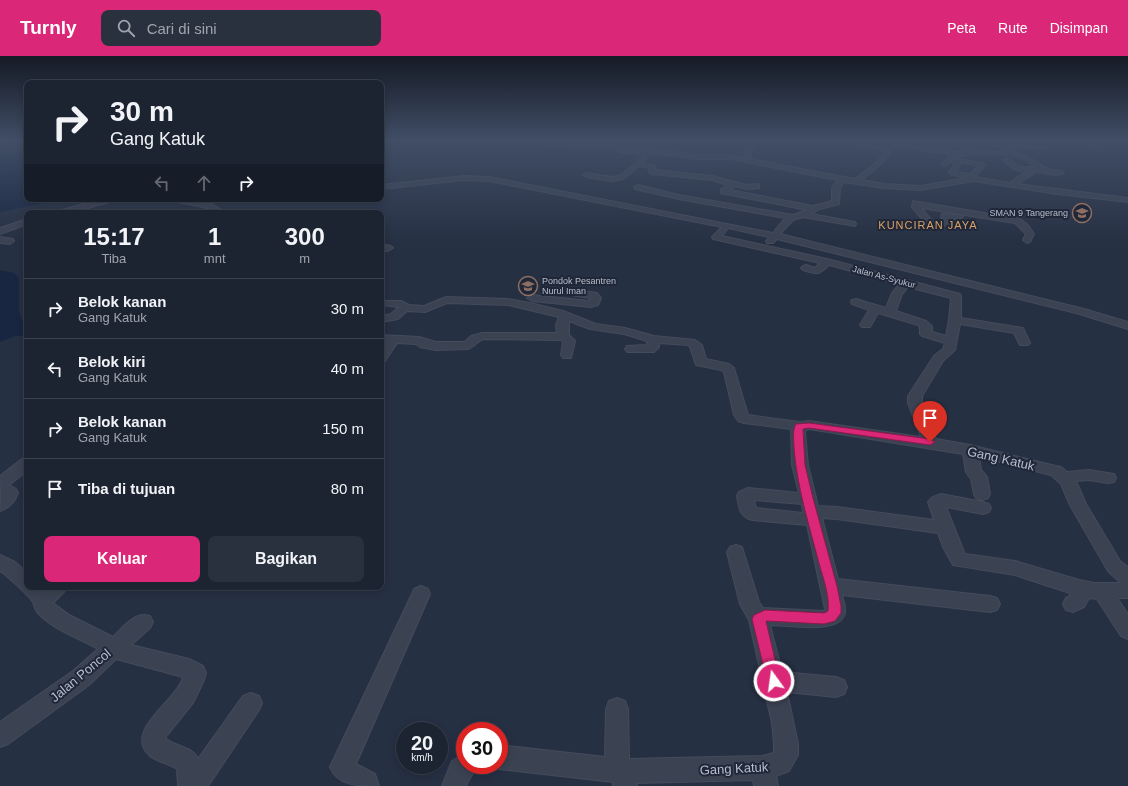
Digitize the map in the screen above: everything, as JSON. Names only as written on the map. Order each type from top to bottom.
[{"type":"street","points":[[823,175],[876,185],[915,188],[971,178],[974,175]]},
{"type":"street","points":[[857,181],[864,175]]},
{"type":"street","points":[[960,175],[1012,185],[1128,200]]},
{"type":"street","points":[[1013,176],[1025,177],[1029,175]]},
{"type":"street","points":[[1062,175],[1074,194]]},
{"type":"street","points":[[586,176],[612,179],[644,176],[693,176],[747,187],[756,186]]},
{"type":"street","points":[[644,176],[636,189],[655,190],[658,193],[792,217],[802,215],[817,207],[836,202],[836,188],[842,178]]},
{"type":"street","points":[[1012,185],[1016,180],[1022,179],[1021,177]]},
{"type":"street","points":[[384,187],[464,178],[489,179],[775,235],[1080,311],[1128,326]]},
{"type":"street","points":[[685,210],[701,213],[724,191],[734,184]]},
{"type":"street","points":[[915,188],[916,205],[930,223]]},
{"type":"street","points":[[724,191],[815,209]]},
{"type":"street","points":[[72,210],[100,202]]},
{"type":"street","points":[[190,202],[218,210]]},
{"type":"street","points":[[916,205],[1014,220],[1020,222],[1028,230],[1030,234],[1028,240]]},
{"type":"street","points":[[802,215],[852,224]]},
{"type":"street","points":[[947,224],[945,216],[983,220],[1028,230]]},
{"type":"street","points":[[765,247],[786,221],[792,217]]},
{"type":"street","points":[[0,231],[24,222]]},
{"type":"street","name":"Jalan As-Syukur","points":[[724,230],[716,237],[827,262],[956,296],[955,320],[949,350],[938,359],[915,396],[915,403],[930,442]]},
{"type":"street","points":[[0,240],[10,241]]},
{"type":"street","points":[[806,268],[821,274],[827,262]]},
{"type":"street","points":[[890,312],[897,293],[906,283]]},
{"type":"street","points":[[384,319],[394,317],[404,308],[425,308],[446,300],[498,301],[562,296],[563,336],[569,341],[567,355]]},
{"type":"street","points":[[532,299],[562,314],[594,327],[625,332],[653,339],[652,347],[650,349],[631,349]]},
{"type":"street","points":[[856,302],[922,323],[926,326],[926,334],[951,341]]},
{"type":"street","points":[[384,303],[401,304],[404,308]]},
{"type":"street","points":[[866,325],[875,308]]},
{"type":"street","points":[[955,320],[1019,330],[1024,343]]},
{"type":"street","points":[[384,338],[419,340],[426,345],[445,347],[468,346],[475,338],[482,336],[564,337]]},
{"type":"street","points":[[384,354],[394,339]]},
{"type":"street","name":"Gang Katuk","points":[[653,339],[694,343],[696,345],[700,362],[728,369],[743,418],[799,426],[809,425],[930,442],[1051,469],[1065,478]]},
{"type":"street","points":[[759,619],[765,616],[824,619],[830,617],[834,613],[835,606],[831,586],[810,510],[800,460],[799,426]]},
{"type":"street","points":[[970,450],[974,472],[979,477],[982,501],[941,500],[936,502],[959,564],[1015,568],[1076,596],[1128,590]]},
{"type":"street","points":[[0,505],[8,498],[10,493],[0,485],[24,465]]},
{"type":"street","points":[[1108,478],[1089,475],[1065,478],[1078,505],[1114,566],[1128,578]]},
{"type":"street","points":[[810,510],[767,516],[764,495],[810,510],[945,528]]},
{"type":"street","name":"Gang Katuk","points":[[508,758],[623,776],[764,777],[780,764],[786,755],[783,723],[759,619],[750,604],[736,552]]},
{"type":"street","points":[[0,562],[9,567],[24,581]]},
{"type":"street","points":[[831,586],[990,604]]},
{"type":"street","points":[[36,594],[48,590]]},
{"type":"street","points":[[1103,592],[1128,630]]},
{"type":"street","name":"Jalan Poncol","points":[[0,736],[81,678],[114,648],[94,636],[58,619],[43,606],[36,594]]},
{"type":"street","points":[[367,786],[366,783],[348,774],[342,767],[421,594]]},
{"type":"street","points":[[143,622],[114,648],[125,653],[189,669],[195,673],[195,680],[190,689],[155,732],[153,739],[153,744],[157,749],[177,756],[188,763],[190,786]]},
{"type":"street","points":[[774,681],[836,687]]},
{"type":"street","points":[[194,786],[251,703]]},
{"type":"street","points":[[618,709],[623,776]]},
{"type":"street","points":[[454,786],[458,774]]},
{"type":"water","points":[[0,175],[24,175],[24,202],[49,202],[0,212]]},
{"type":"water","points":[[0,270],[14,273],[19,278],[19,312],[22,320],[24,320],[24,336],[15,336],[0,342]]},
{"type":"place","name":"SMAN 9 Tangerang","points":[[1082,213]]},
{"type":"place","name":"Pondok Pesantren Nurul Iman","points":[[528,286]]},
{"type":"district","name":"KUNCIRAN JAYA","points":[[928,225]]},
{"type":"route","points":[[774,681],[758,622],[759,619],[765,616],[824,619],[830,617],[834,613],[835,606],[800,465],[799,426],[809,425],[930,442]]}]
